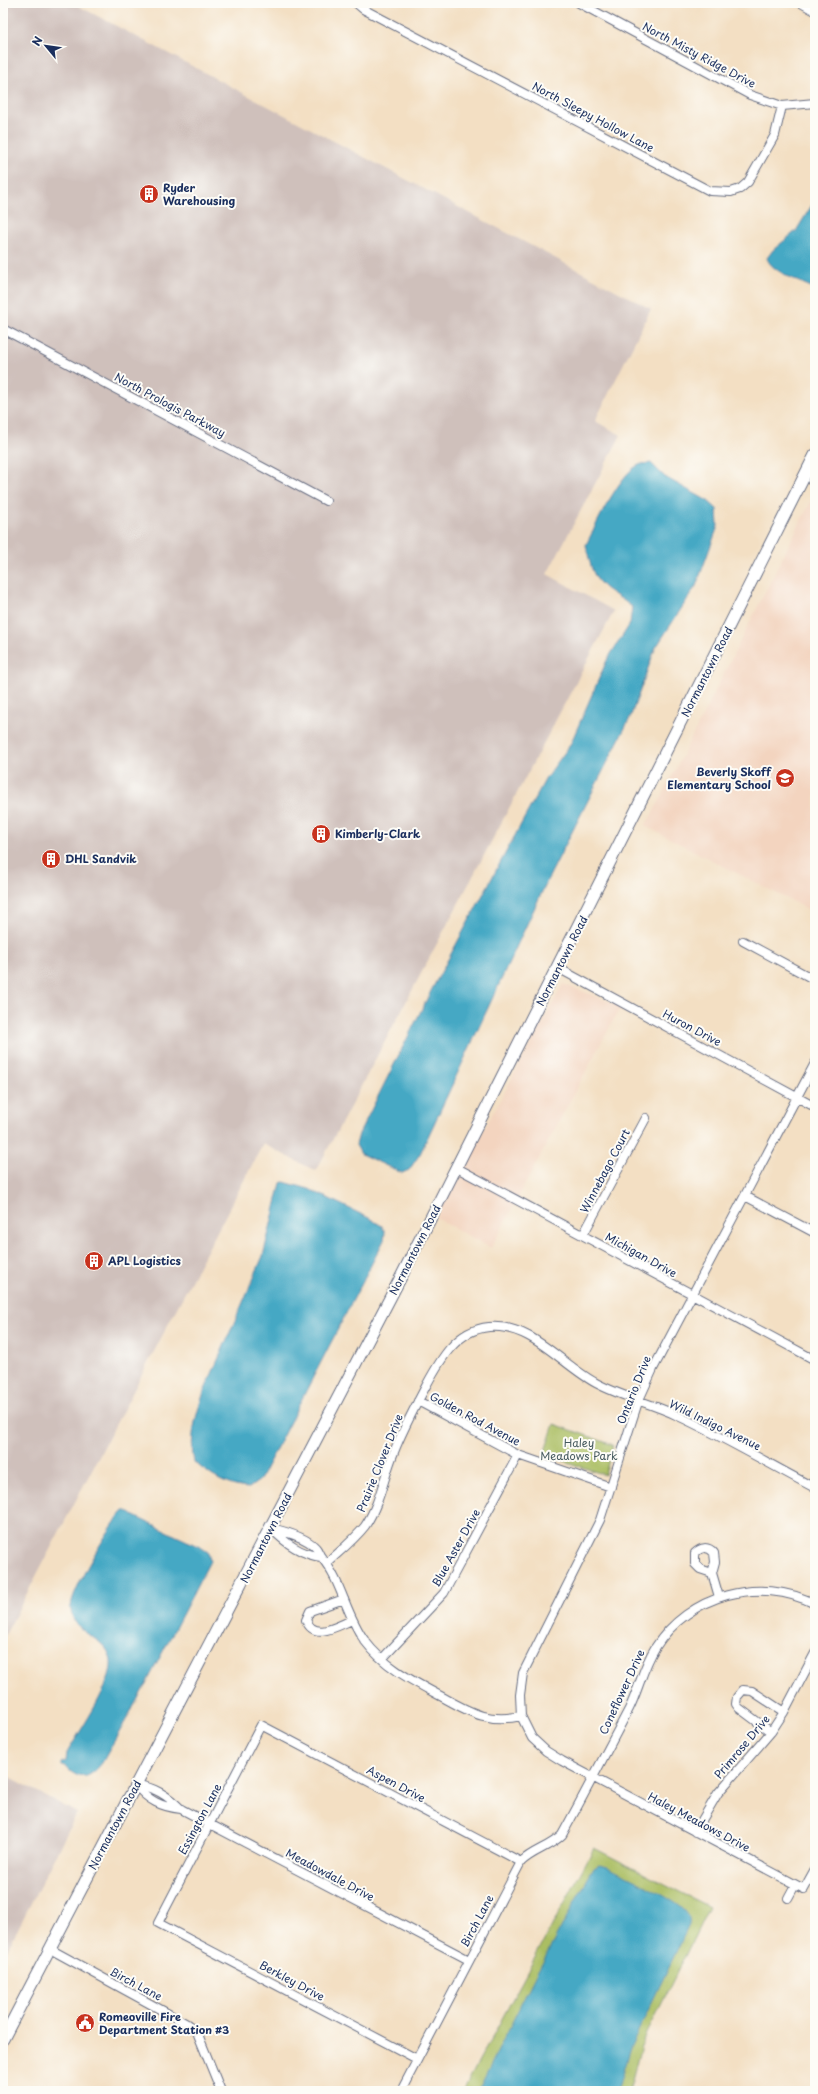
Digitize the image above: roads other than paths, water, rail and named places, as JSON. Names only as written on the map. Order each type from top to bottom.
[{"type":"street","name":"North Sleepy Hollow Lane","points":[[356,3],[363,9],[710,191],[730,192],[740,189],[748,182],[775,135],[782,106]]},
{"type":"street","name":"North Misty Ridge Drive","points":[[579,3],[750,95],[782,106],[815,103]]},
{"type":"street","points":[[801,3],[815,11]]},
{"type":"street","name":"North Prologis Parkway","points":[[3,329],[326,501]]},
{"type":"street","name":"Normantown Road","points":[[3,2039],[272,1528],[457,1168],[815,456]]},
{"type":"street","points":[[743,942],[815,980]]},
{"type":"street","name":"Huron Drive","points":[[558,968],[815,1107]]},
{"type":"street","name":"Ontario Drive","points":[[592,1778],[546,1751],[532,1738],[521,1716],[520,1694],[524,1673],[600,1520],[638,1402],[653,1369],[815,1063]]},
{"type":"street","name":"Winnebago Court","points":[[583,1236],[646,1118]]},
{"type":"street","name":"Michigan Drive","points":[[457,1168],[815,1360]]},
{"type":"street","points":[[745,1196],[815,1233]]},
{"type":"street","name":"Wild Indigo Avenue","points":[[476,1330],[500,1327],[525,1335],[594,1382],[638,1402],[675,1415],[815,1488]]},
{"type":"street","name":"Prairie Clover Drive","points":[[324,1560],[356,1537],[366,1524],[374,1510],[394,1452],[418,1401],[440,1360],[452,1345],[462,1336],[476,1330]]},
{"type":"street","name":"Golden Rod Avenue","points":[[418,1401],[518,1454],[611,1487]]},
{"type":"street","name":"Blue Aster Drive","points":[[382,1659],[444,1593],[518,1454]]},
{"type":"street","points":[[272,1528],[289,1532],[315,1547],[324,1560],[344,1598],[352,1620],[365,1642],[400,1674],[471,1712],[490,1719],[505,1720],[521,1716]]},
{"type":"street","points":[[712,1573],[719,1597]]},
{"type":"street","name":"Coneflower Drive","points":[[592,1778],[631,1705],[648,1661],[656,1647],[670,1629],[687,1614],[719,1597],[741,1592],[766,1590],[786,1594],[815,1604]]},
{"type":"street","points":[[344,1598],[310,1611],[306,1620],[308,1626],[312,1630],[320,1632],[352,1620]]},
{"type":"street","name":"Primrose Drive","points":[[695,1832],[718,1793],[771,1732],[784,1712],[815,1654]]},
{"type":"street","points":[[771,1732],[739,1708],[736,1704],[737,1697],[743,1690],[752,1691],[784,1712]]},
{"type":"street","name":"Essington Lane","points":[[158,1923],[261,1725]]},
{"type":"street","name":"Aspen Drive","points":[[261,1725],[521,1862]]},
{"type":"street","name":"Haley Meadows Drive","points":[[592,1778],[804,1890],[815,1869]]},
{"type":"street","name":"Birch Lane","points":[[401,2091],[521,1862],[530,1854],[553,1843],[562,1835],[592,1778]]},
{"type":"street","name":"Meadowdale Drive","points":[[136,1786],[145,1797],[165,1807],[181,1809],[469,1960]]},
{"type":"street","points":[[788,1898],[795,1885]]},
{"type":"street","name":"Berkley Drive","points":[[158,1923],[417,2059]]},
{"type":"street","name":"Birch Lane","points":[[50,1950],[187,2024],[196,2032],[221,2091]]},
{"type":"water","points":[[815,200],[815,289],[774,268],[767,258],[773,250],[796,231]]},
{"type":"water","points":[[651,463],[665,477],[708,501],[717,509],[718,526],[696,586],[655,649],[630,718],[548,879],[420,1154],[409,1170],[402,1173],[361,1154],[356,1145],[359,1134],[432,989],[546,778],[570,745],[607,660],[630,624],[632,607],[604,587],[595,576],[586,545],[609,501],[624,478],[639,465]]},
{"type":"water","points":[[284,1182],[309,1189],[369,1218],[382,1226],[385,1232],[384,1240],[260,1480],[249,1488],[241,1487],[220,1480],[194,1462],[192,1444],[194,1427],[204,1392],[263,1256],[281,1183]]},
{"type":"water","points":[[124,1511],[127,1511],[134,1516],[202,1548],[208,1552],[210,1561],[145,1686],[102,1763],[88,1776],[80,1776],[62,1766],[62,1763],[66,1761],[67,1753],[99,1698],[105,1686],[111,1666],[110,1657],[107,1650],[77,1625],[71,1612],[71,1607],[78,1586],[93,1557],[110,1529]]},
{"type":"water","points":[[599,1865],[608,1867],[671,1900],[685,1911],[689,1919],[689,1925],[630,2048],[617,2091],[478,2091],[536,1974],[588,1878],[594,1868]]},
{"type":"place","name":"Ryder Warehousing","points":[[149,194]]},
{"type":"place","name":"Beverly Skoff Elementary School","points":[[785,778]]},
{"type":"place","name":"Kimberly-Clark","points":[[321,834]]},
{"type":"place","name":"DHL Sandvik","points":[[51,859]]},
{"type":"place","name":"APL Logistics","points":[[94,1261]]},
{"type":"place","name":"Romeoville Fire Department Station #3","points":[[85,2023]]},
{"type":"park label","name":"Haley Meadows Park","points":[[579,1449]]}]
